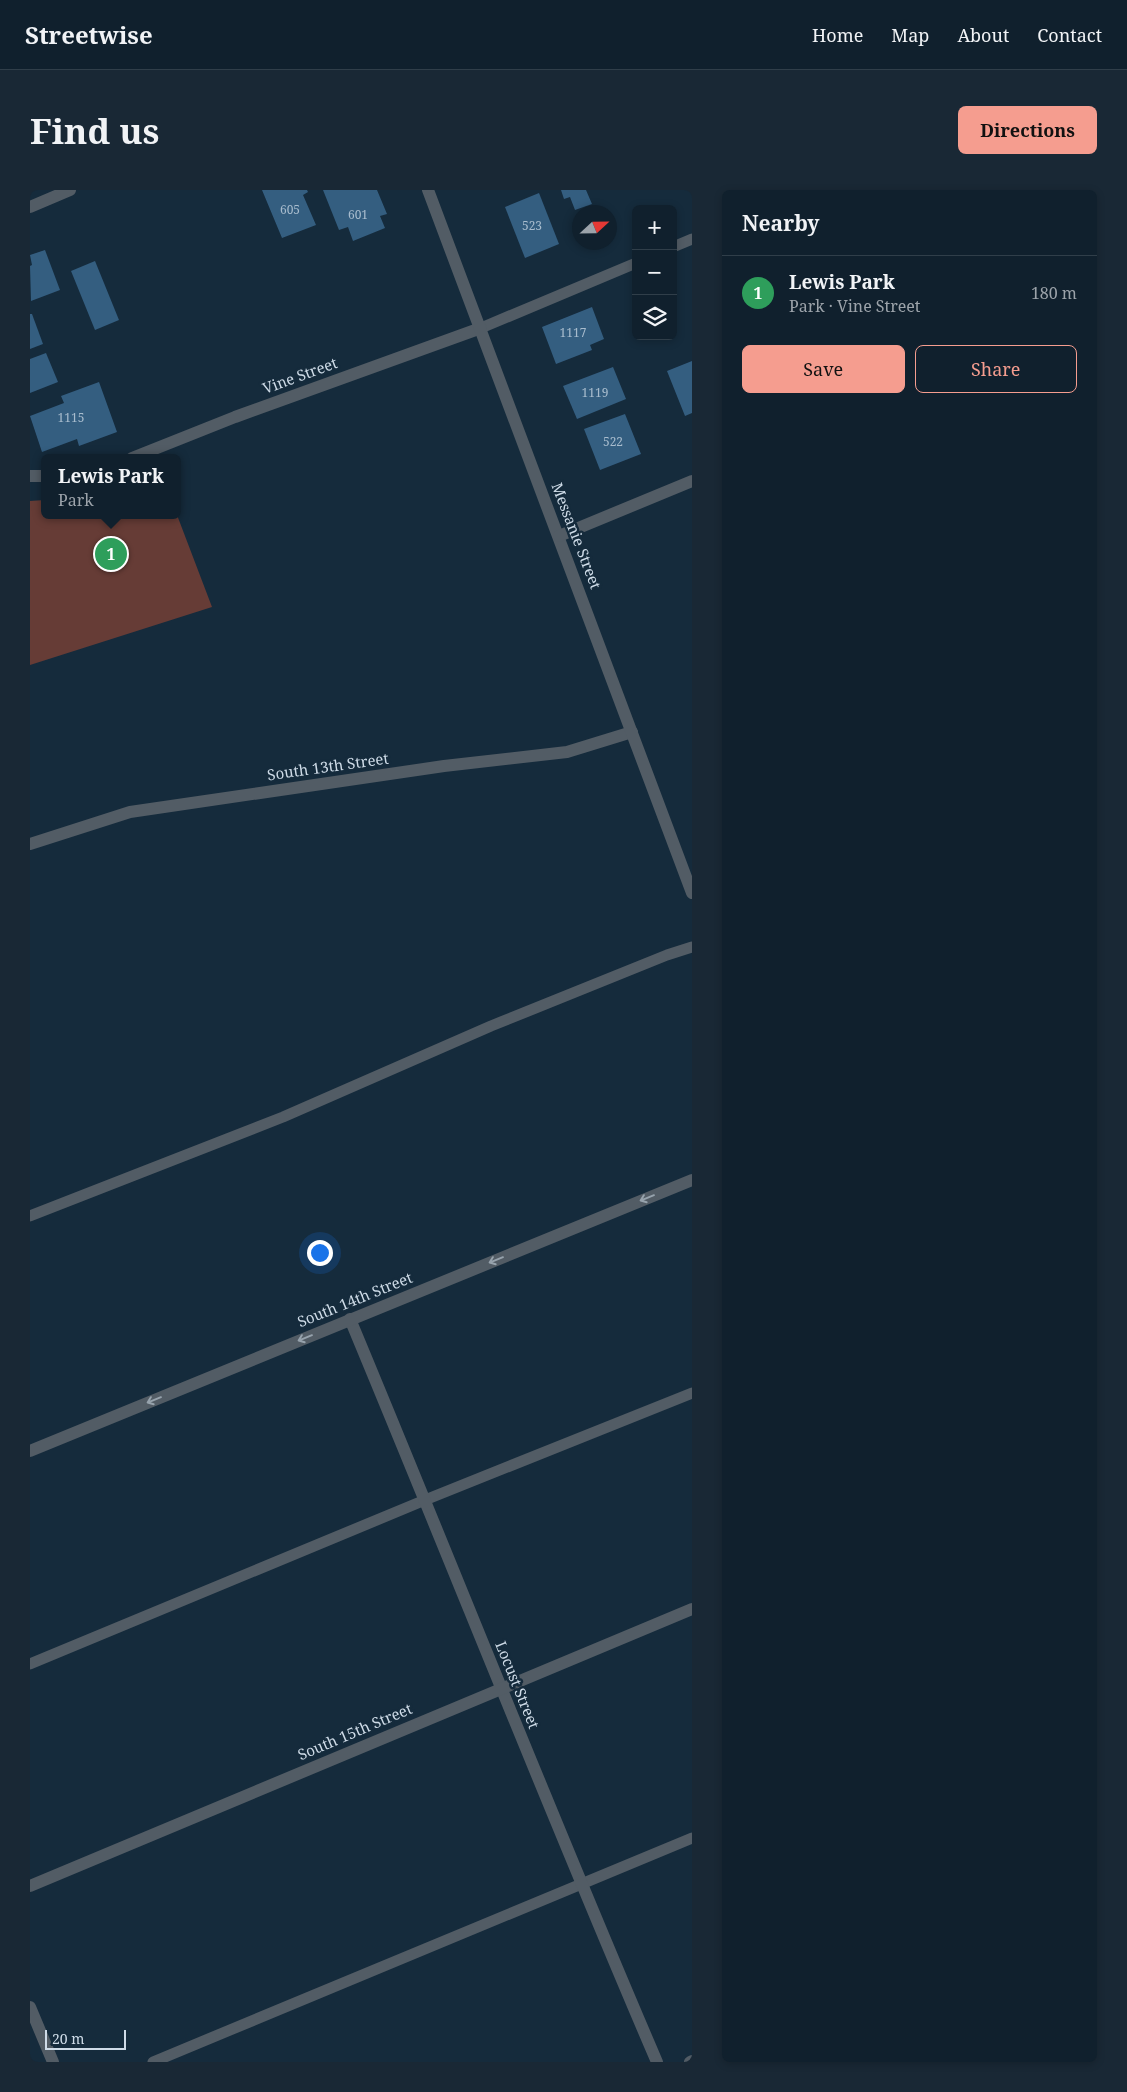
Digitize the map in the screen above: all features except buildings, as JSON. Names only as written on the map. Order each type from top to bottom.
[{"type":"street","points":[[30,207],[70,190]]},
{"type":"street","name":"Messanie Street","points":[[428,190],[692,893]]},
{"type":"street","name":"Vine Street","points":[[142,454],[234,417],[480,328]]},
{"type":"street","points":[[559,536],[692,481]]},
{"type":"street","name":"South 13th Street","points":[[30,844],[130,812],[444,766],[567,752],[632,732]]},
{"type":"street","name":"South 14th Street","points":[[30,1451],[692,1180]]},
{"type":"street","name":"Locust Street","points":[[350,1319],[426,1500],[581,1885],[657,2062]]},
{"type":"street","name":"South 15th Street","points":[[30,1886],[692,1609]]},
{"type":"street","points":[[30,2007],[53,2062]]},
{"type":"lane","points":[[677,245],[692,239]]},
{"type":"lane","points":[[480,328],[632,265]]},
{"type":"lane","points":[[30,1216],[284,1117],[491,1026],[667,955],[692,947]]},
{"type":"lane","points":[[30,1664],[426,1500],[692,1393]]},
{"type":"lane","points":[[152,2062],[692,1838]]},
{"type":"shaded area","points":[[41,500],[41,519],[179,519],[212,607],[30,665],[30,501]]},
{"type":"place","name":"Lewis Park","points":[[111,554]]}]
